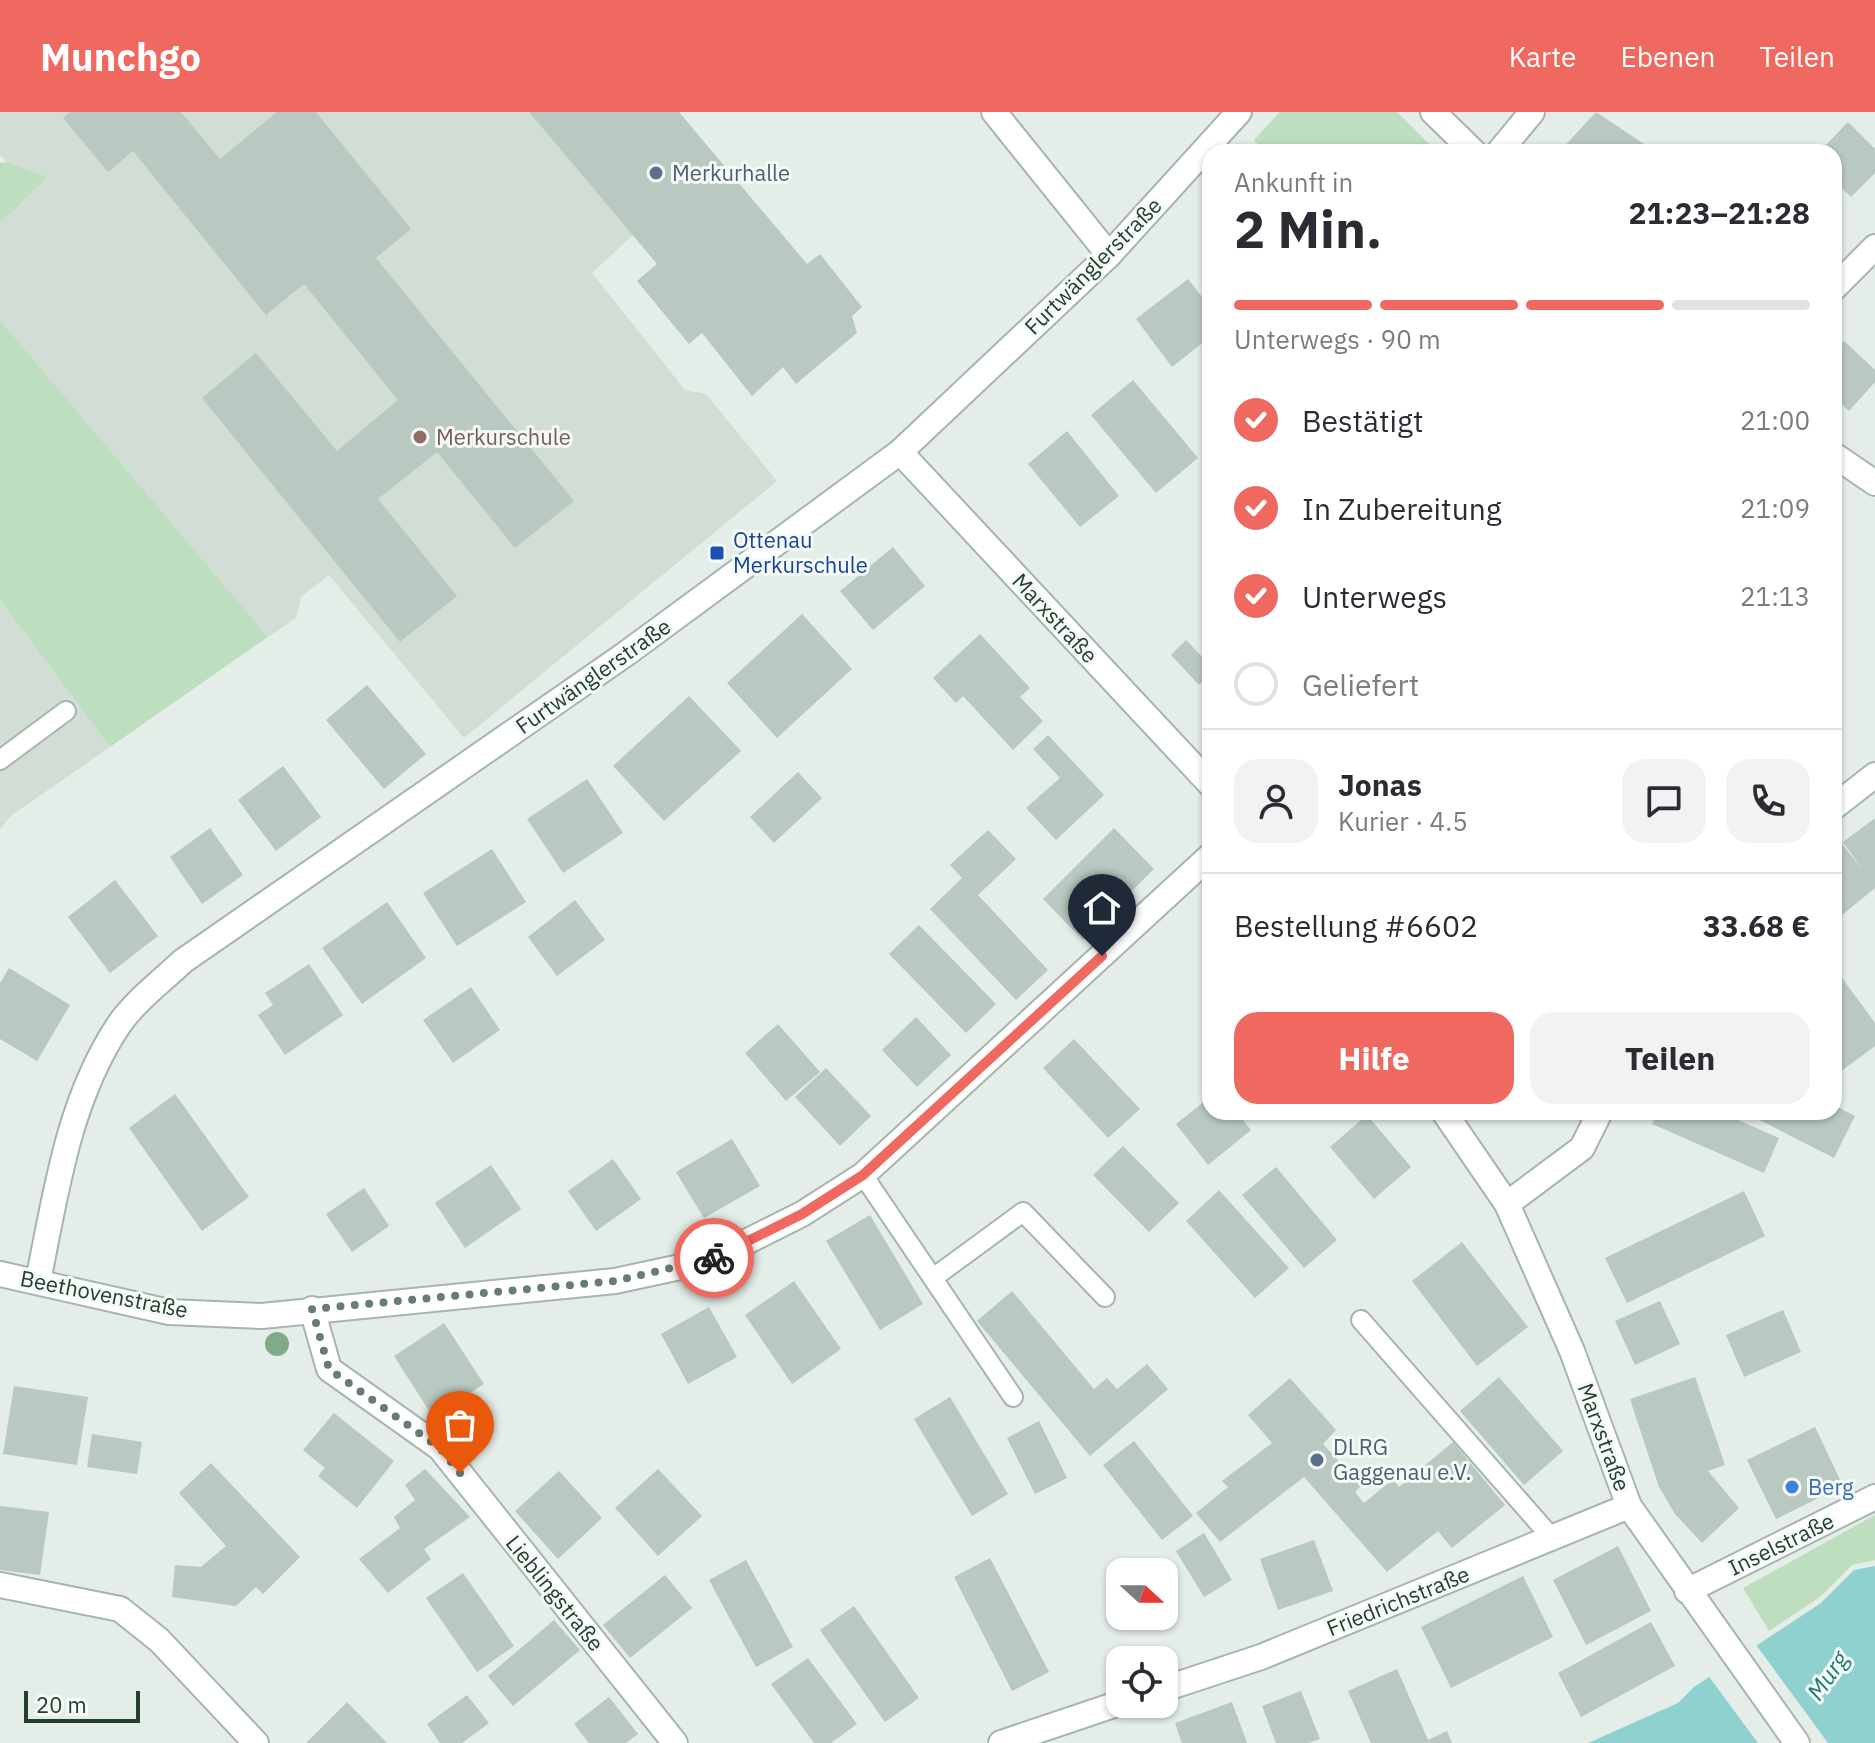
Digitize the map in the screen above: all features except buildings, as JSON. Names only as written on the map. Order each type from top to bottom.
[{"type":"street","points":[[994,112],[1109,255]]},
{"type":"street","name":"Furtwänglerstraße","points":[[1210,144],[1239,112]]},
{"type":"street","points":[[1433,112],[1466,144]]},
{"type":"street","points":[[1506,144],[1532,112]]},
{"type":"street","name":"Furtwänglerstraße","points":[[38,1281],[67,1138],[91,1076],[119,1024],[183,961],[627,653],[900,452],[1109,255],[1202,153]]},
{"type":"street","points":[[1842,280],[1875,247]]},
{"type":"street","name":"Marxstraße","points":[[900,452],[1202,775]]},
{"type":"street","points":[[1842,460],[1875,483]]},
{"type":"street","points":[[1842,801],[1875,775]]},
{"type":"street","name":"Beethovenstraße","points":[[0,1274],[169,1312],[262,1316],[615,1281],[708,1261],[802,1214],[863,1175],[1202,863]]},
{"type":"street","name":"Marxstraße","points":[[1449,1120],[1507,1204],[1572,1351],[1629,1506],[1797,1743]]},
{"type":"street","points":[[1507,1204],[1582,1148],[1596,1120]]},
{"type":"street","name":"Lieblingstraße","points":[[312,1309],[329,1369],[440,1448],[675,1743]]},
{"type":"street","name":"Inselstraße","points":[[1687,1591],[1875,1497]]},
{"type":"street","name":"Friedrichstraße","points":[[1178,1684],[1261,1657],[1629,1506]]},
{"type":"street","points":[[0,1585],[120,1609],[159,1640],[256,1743]]},
{"type":"street","points":[[1001,1743],[1106,1708]]},
{"type":"lane","points":[[0,760],[66,711]]},
{"type":"lane","points":[[863,1175],[1013,1397]]},
{"type":"lane","points":[[933,1278],[1023,1212],[1105,1297]]},
{"type":"lane","points":[[1361,1320],[1552,1538]]},
{"type":"shaded area","name":"Merkurschule","points":[[0,112],[529,112],[633,235],[592,273],[685,390],[706,394],[777,481],[464,738],[329,575],[301,597],[296,618],[268,637],[0,320],[0,223],[48,177],[7,162],[0,155]]},
{"type":"shaded area","points":[[0,600],[110,747],[12,815],[0,829]]},
{"type":"green space","points":[[1280,112],[1397,112],[1429,144],[1257,144],[1254,140]]},
{"type":"green space","points":[[7,162],[48,177],[0,223],[0,163]]},
{"type":"green space","points":[[0,320],[268,637],[110,747],[0,600]]},
{"type":"green space","points":[[1875,1515],[1875,1560],[1852,1565],[1820,1597],[1769,1631],[1743,1588]]},
{"type":"water","name":"Murg","points":[[1875,1566],[1875,1743],[1588,1743],[1678,1703],[1694,1687],[1821,1603],[1854,1570]]},
{"type":"pier","points":[[1754,1642],[1828,1743],[1758,1743],[1707,1674]]},
{"type":"way so far","points":[[460,1473],[440,1448],[329,1369],[312,1309],[615,1281],[714,1258]]},
{"type":"place","name":"Merkurhalle","points":[[656,173]]},
{"type":"place","name":"Merkurschule","points":[[420,437]]},
{"type":"place","name":"Ottenau Merkurschule","points":[[717,553]]},
{"type":"place","name":"DLRG Gaggenau e.V.","points":[[1317,1460]]},
{"type":"place","name":"Berg","points":[[1792,1487]]},
{"type":"route","points":[[714,1258],[802,1214],[863,1175],[1102,956]]}]
